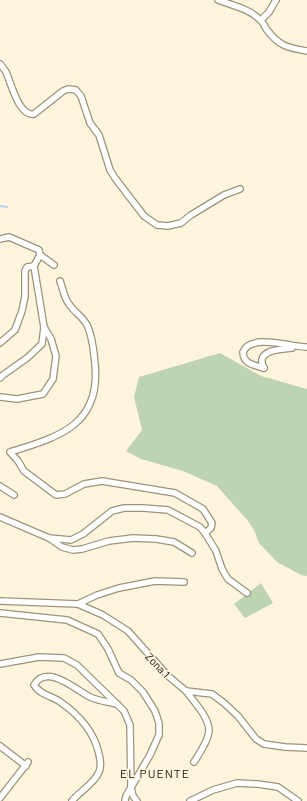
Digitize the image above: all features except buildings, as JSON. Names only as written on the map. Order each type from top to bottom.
[{"type":"street","points":[[218,0],[251,12],[261,20],[278,42],[288,48],[307,51]]},
{"type":"street","points":[[261,20],[269,12],[276,0]]},
{"type":"street","points":[[0,64],[5,70],[20,105],[26,113],[30,115],[34,114],[62,91],[68,89],[76,90],[81,96],[90,123],[99,135],[110,170],[144,216],[157,225],[168,226],[181,223],[191,215],[224,195],[240,189]]},
{"type":"street","points":[[0,239],[9,237],[39,250],[40,255],[54,264]]},
{"type":"street","points":[[0,378],[2,375],[27,358],[42,344],[44,327],[34,266],[40,255]]},
{"type":"street","points":[[0,344],[15,330],[22,311],[25,296],[25,271],[27,267],[34,266]]},
{"type":"street","points":[[60,281],[69,305],[88,326],[94,353],[96,377],[95,390],[82,417],[71,427],[38,443],[10,452],[24,471],[56,495],[65,494],[84,484],[102,481],[175,493],[203,509],[212,523],[211,528],[205,533]]},
{"type":"street","points":[[0,397],[17,399],[42,394],[54,379],[56,356],[52,339],[44,327]]},
{"type":"street","points":[[262,342],[305,347],[267,352],[261,361],[264,368],[248,363],[243,355],[246,347],[251,344],[262,342]]},
{"type":"street","points":[[0,486],[14,495]]},
{"type":"street","points":[[49,538],[71,540],[83,534],[112,511],[124,508],[168,510],[200,526],[216,551],[222,569],[228,579],[247,593]]},
{"type":"street","points":[[0,517],[49,538],[62,547],[73,550],[82,549],[109,541],[133,538],[156,539],[174,542],[192,553]]},
{"type":"street","points":[[78,604],[97,595],[118,588],[155,581],[184,582]]},
{"type":"street","name":"Zona 1","points":[[0,601],[78,604],[103,615],[128,631],[168,676],[186,691],[207,720],[209,732],[194,762]]},
{"type":"street","points":[[0,613],[67,620],[98,634],[108,649],[119,673],[131,680],[143,692],[155,711],[159,723],[159,735],[150,755],[126,796],[125,801]]},
{"type":"street","points":[[0,664],[39,657],[64,658],[77,665],[124,711],[130,725],[131,788],[137,801]]},
{"type":"street","points":[[72,801],[94,780],[99,771],[101,762],[98,746],[90,730],[80,717],[59,701],[37,690],[34,685],[37,680],[46,677],[62,679],[91,697],[117,704]]},
{"type":"street","points":[[186,691],[212,694],[238,716],[256,739],[264,744],[307,748]]},
{"type":"street","points":[[0,746],[27,764],[0,798]]},
{"type":"street","points":[[190,801],[213,790],[237,783],[278,787],[298,801]]},
{"type":"green space","points":[[220,353],[261,376],[307,389],[307,576],[301,575],[277,562],[259,543],[254,530],[248,521],[217,486],[183,471],[141,459],[126,451],[142,430],[134,397],[139,377]]},
{"type":"green space","points":[[261,583],[273,603],[245,618],[234,604]]},
{"type":"waterway","points":[[0,206],[7,207]]},
{"type":"district","name":"EL PUENTE","points":[[155,773]]}]
